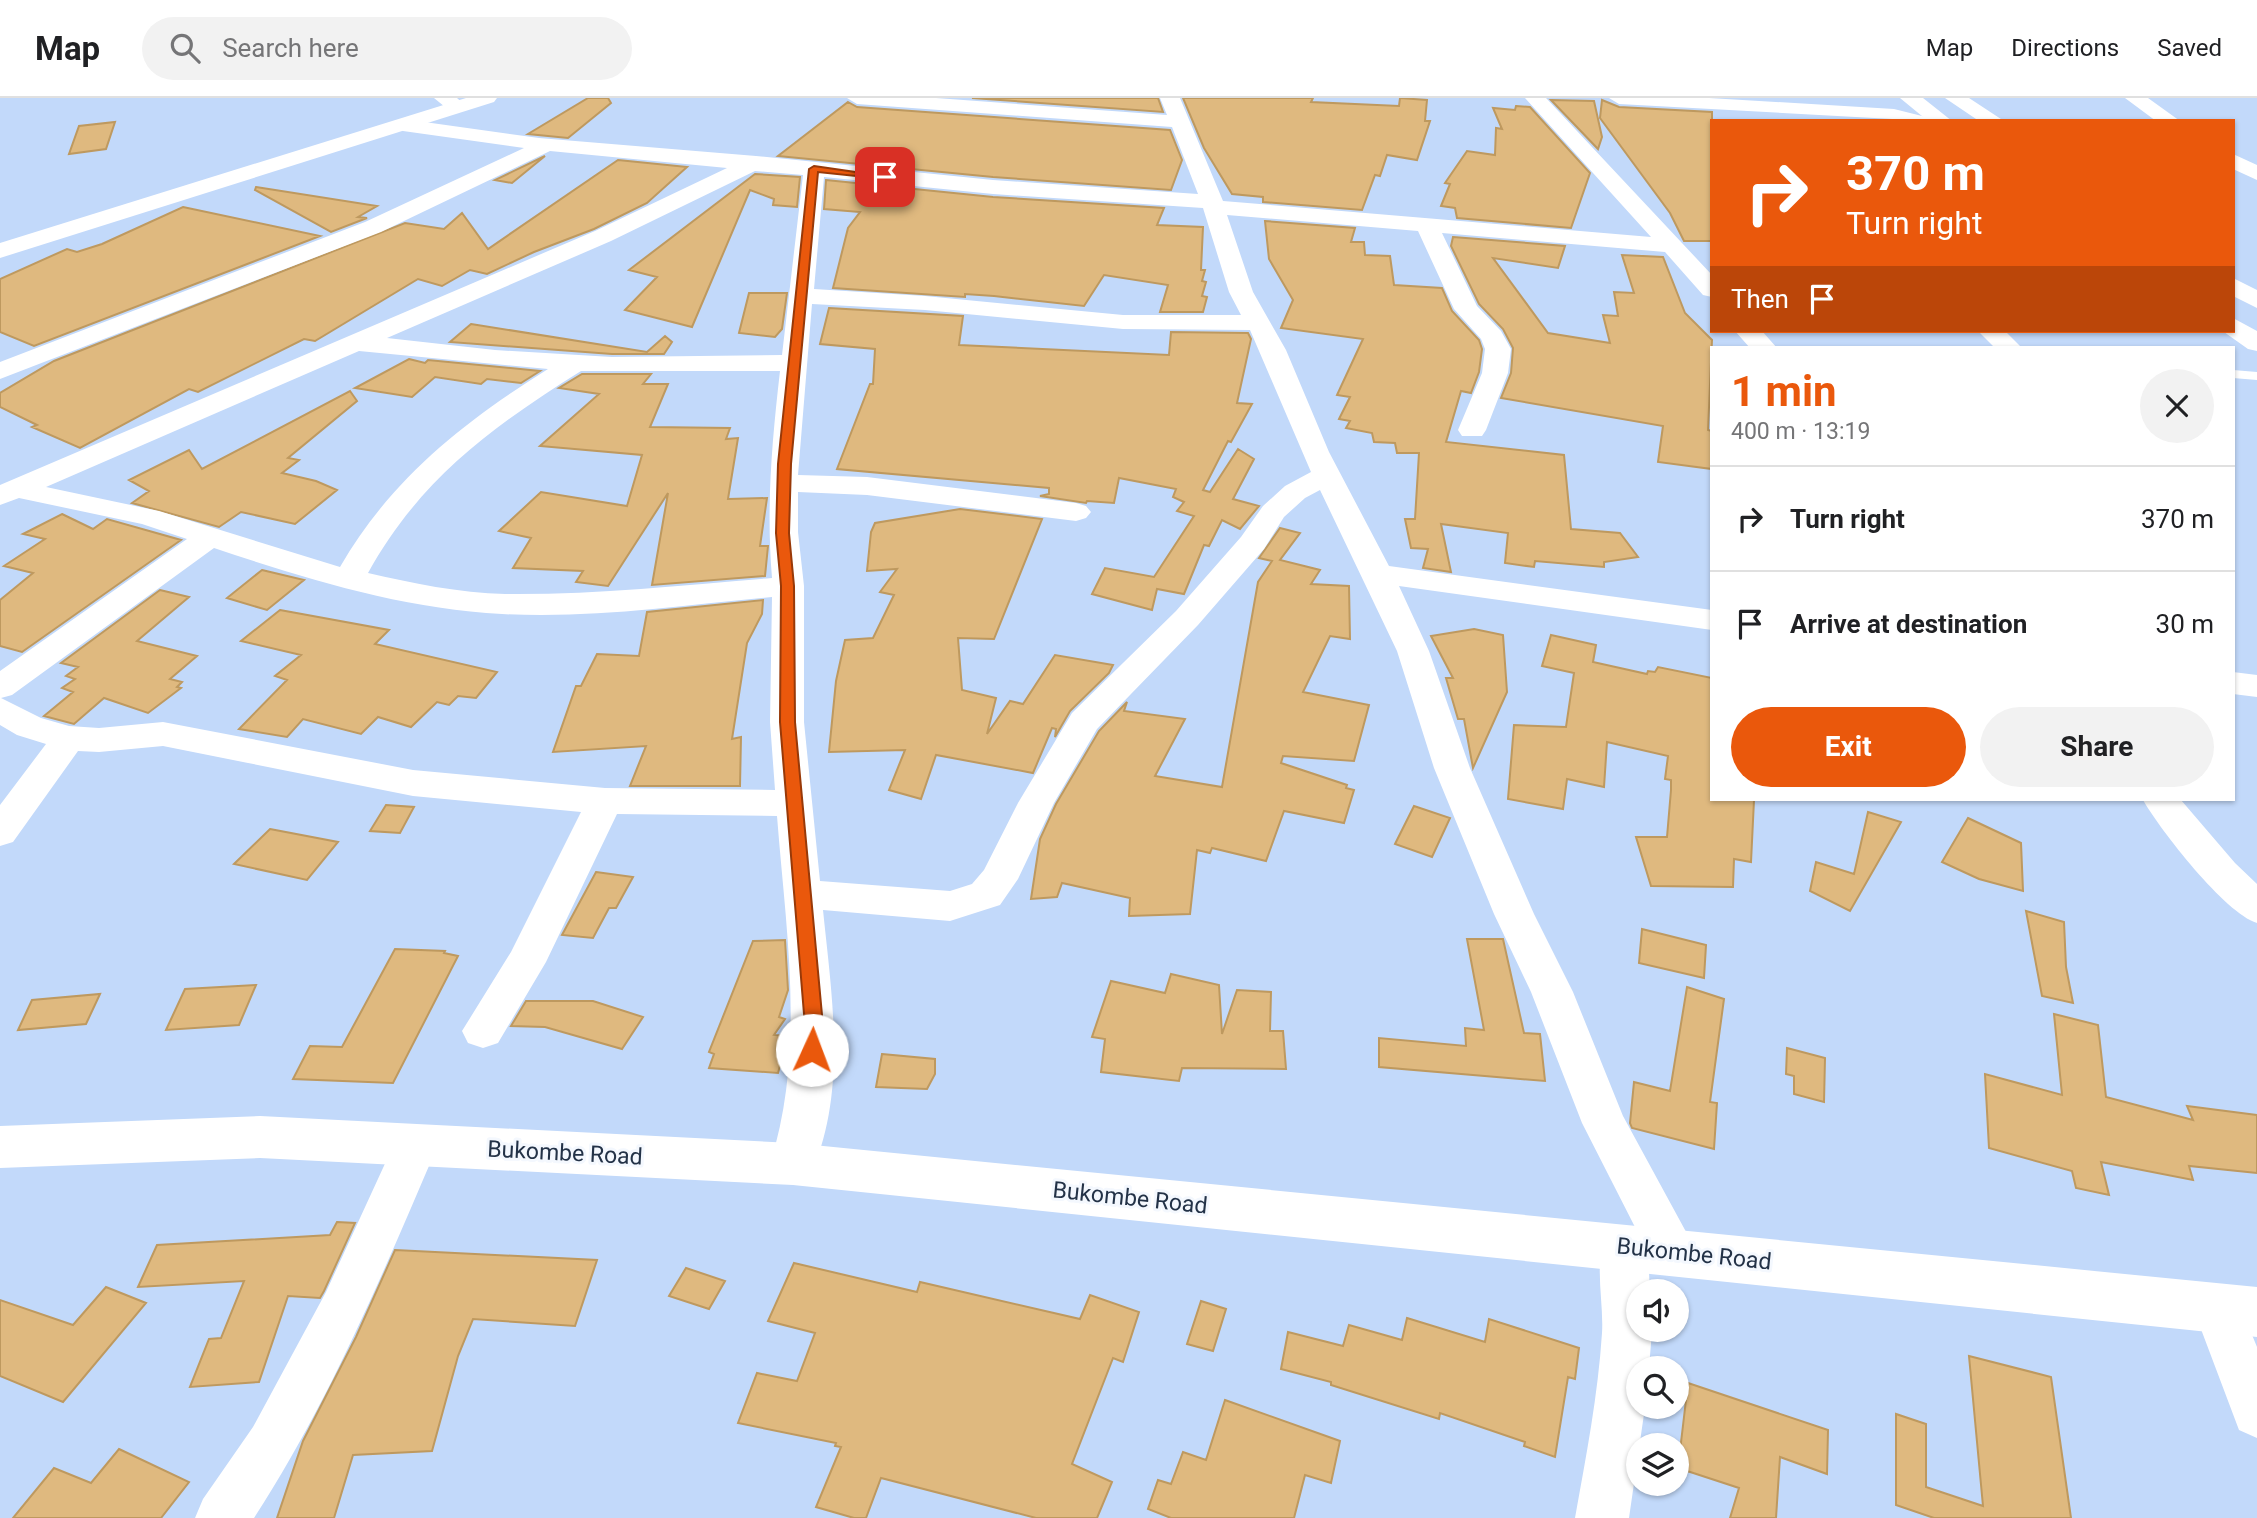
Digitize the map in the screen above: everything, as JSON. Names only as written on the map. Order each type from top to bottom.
[{"type":"main road","points":[[0,251],[403,125],[451,103],[487,98]]},
{"type":"main road","points":[[1910,98],[1939,119]]},
{"type":"main road","points":[[2235,327],[2257,343]]},
{"type":"main road","name":"Bukombe Road","points":[[0,1147],[260,1137],[793,1164],[2237,1310]]},
{"type":"street","points":[[857,98],[1174,110],[1213,205],[1241,292],[1413,651],[1452,768],[1514,914],[1552,992],[1604,1123],[1673,1252]]},
{"type":"street","points":[[1535,98],[1710,288]]},
{"type":"street","points":[[1619,98],[1702,101],[1894,115],[1911,119]]},
{"type":"street","points":[[1955,98],[1991,119]]},
{"type":"street","points":[[2134,98],[2167,119]]},
{"type":"street","points":[[1702,101],[1725,119]]},
{"type":"street","points":[[403,125],[549,144],[1673,248],[1710,255]]},
{"type":"street","points":[[0,371],[373,227],[549,144]]},
{"type":"street","points":[[2235,161],[2257,174]]},
{"type":"street","points":[[5,493],[603,236],[756,163]]},
{"type":"street","points":[[793,1164],[805,1124],[814,1026],[787,722],[788,586],[783,533],[784,483],[814,169]]},
{"type":"street","points":[[1427,226],[1466,309],[1492,336],[1498,349],[1494,373],[1472,430]]},
{"type":"street","points":[[801,296],[925,303],[1124,322],[1258,323]]},
{"type":"street","points":[[1750,333],[1763,346]]},
{"type":"street","points":[[1993,333],[2007,346]]},
{"type":"street","points":[[356,342],[576,363],[794,363]]},
{"type":"street","points":[[349,578],[368,540],[401,497],[446,452],[492,415],[576,363]]},
{"type":"street","points":[[803,894],[950,906],[986,895],[999,879],[1035,803],[1084,721],[1187,618],[1253,543],[1273,512],[1295,492],[1327,475]]},
{"type":"street","points":[[784,483],[867,486],[1076,512]]},
{"type":"street","points":[[5,493],[102,505],[211,536],[301,567],[405,591],[502,604],[600,602],[788,586]]},
{"type":"street","points":[[0,687],[211,536]]},
{"type":"street","points":[[1378,574],[1710,620]]},
{"type":"street","points":[[2235,683],[2257,686]]},
{"type":"street","points":[[0,709],[29,727],[69,738],[99,740],[163,734],[413,783],[605,801],[793,803]]},
{"type":"street","points":[[0,832],[69,738]]},
{"type":"street","points":[[483,1031],[526,962],[605,801]]},
{"type":"street","points":[[2162,801],[2221,873],[2257,908]]},
{"type":"street","points":[[222,1518],[271,1445],[343,1309],[416,1145]]},
{"type":"street","points":[[1602,1518],[1618,1425],[1627,1331],[1624,1248]]},
{"type":"street","points":[[2237,1310],[2257,1412]]},
{"type":"lane","points":[[2235,374],[2257,376]]},
{"type":"building","points":[[588,98],[608,98],[611,103],[568,138],[528,134]]},
{"type":"building","points":[[972,98],[1158,98],[1163,112]]},
{"type":"building","points":[[1183,98],[1313,98],[1311,102],[1399,106],[1400,98],[1427,100],[1425,121],[1430,121],[1417,160],[1387,155],[1380,176],[1375,175],[1362,210],[1263,202],[1263,197],[1232,194],[1204,148]]},
{"type":"building","points":[[1551,100],[1594,101],[1602,137],[1598,149]]},
{"type":"building","points":[[1602,100],[1619,107],[1712,112],[1710,241],[1684,241],[1670,213],[1600,118]]},
{"type":"building","points":[[848,102],[857,107],[1170,130],[1182,160],[1171,190],[993,177],[778,156]]},
{"type":"building","points":[[1516,106],[1530,107],[1590,173],[1571,228],[1457,218],[1455,208],[1441,206],[1450,184],[1445,183],[1467,151],[1495,155],[1496,128],[1502,129],[1493,108],[1515,110]]},
{"type":"building","points":[[115,122],[106,149],[69,154],[79,126]]},
{"type":"building","points":[[545,156],[512,183],[495,180]]},
{"type":"building","points":[[618,160],[687,167],[647,203],[594,229],[487,274],[470,270],[442,286],[418,279],[315,341],[304,339],[198,392],[189,389],[80,448],[32,427],[37,425],[0,407],[0,393],[54,361],[405,223],[444,229],[462,213],[488,249]]},
{"type":"building","points":[[755,174],[800,177],[797,207],[773,205],[774,199],[750,190],[692,327],[625,310],[657,277],[629,270]]},
{"type":"building","points":[[826,180],[993,197],[1164,208],[1157,225],[1203,227],[1201,270],[1205,270],[1202,281],[1206,282],[1202,296],[1207,297],[1203,312],[1160,312],[1168,285],[1104,275],[1084,306],[994,296],[965,294],[965,297],[833,288],[848,228],[860,212],[824,209]]},
{"type":"building","points":[[256,187],[377,206],[358,217],[367,218],[331,232],[255,190]]},
{"type":"building","points":[[183,207],[320,236],[34,346],[0,332],[0,279],[67,249],[77,252],[102,244]]},
{"type":"building","points":[[1265,221],[1355,228],[1351,242],[1364,242],[1365,255],[1390,256],[1394,285],[1442,288],[1452,311],[1479,340],[1482,349],[1479,372],[1471,393],[1461,391],[1446,442],[1564,455],[1571,529],[1620,533],[1638,557],[1604,562],[1604,567],[1535,561],[1534,567],[1505,563],[1508,533],[1441,524],[1451,572],[1423,568],[1428,549],[1411,548],[1405,519],[1415,519],[1419,453],[1397,453],[1395,443],[1374,442],[1372,433],[1346,428],[1350,421],[1339,419],[1350,397],[1337,395],[1363,339],[1281,328],[1293,300],[1269,259]]},
{"type":"building","points":[[1453,237],[1565,246],[1558,268],[1493,258],[1548,333],[1610,343],[1603,315],[1618,316],[1614,292],[1634,293],[1622,255],[1663,257],[1685,313],[1712,340],[1708,430],[1710,469],[1658,462],[1663,426],[1501,398],[1511,373],[1513,348],[1503,329],[1479,304],[1451,246]]},
{"type":"building","points":[[749,293],[787,293],[782,329],[775,337],[739,333]]},
{"type":"building","points":[[829,308],[963,316],[959,345],[1169,355],[1171,332],[1248,333],[1251,339],[1237,403],[1252,404],[1231,442],[1228,441],[1203,490],[1210,492],[1238,449],[1254,459],[1233,499],[1259,506],[1240,529],[1222,520],[1209,546],[1204,545],[1184,594],[1157,589],[1152,610],[1092,594],[1105,568],[1154,577],[1194,516],[1177,511],[1184,502],[1173,497],[1176,489],[1119,478],[1114,503],[1086,503],[1040,496],[1049,494],[1049,488],[837,469],[870,384],[873,384],[875,349],[820,344]]},
{"type":"building","points":[[471,324],[647,352],[665,336],[672,342],[664,354],[612,354],[450,342]]},
{"type":"building","points":[[409,359],[425,363],[428,360],[540,371],[521,383],[487,379],[481,384],[435,377],[412,397],[355,388]]},
{"type":"building","points":[[582,374],[651,374],[643,384],[668,384],[650,427],[730,428],[726,439],[738,438],[728,499],[767,498],[760,546],[768,546],[765,576],[652,585],[668,493],[608,586],[576,582],[583,571],[513,568],[531,538],[499,531],[541,492],[627,506],[642,455],[540,446],[599,394],[559,388]]},
{"type":"building","points":[[350,391],[357,401],[288,458],[299,460],[282,473],[316,481],[337,490],[295,524],[241,512],[219,527],[132,503],[149,491],[129,480],[189,450],[202,469]]},
{"type":"building","points":[[960,509],[1042,519],[994,639],[958,638],[962,690],[996,698],[987,734],[1010,701],[1023,704],[1055,655],[1113,665],[1109,673],[1070,711],[1055,737],[1056,729],[1052,728],[1033,773],[936,755],[921,799],[889,790],[905,750],[829,752],[836,681],[845,640],[873,638],[894,595],[880,592],[897,569],[867,571],[871,532],[875,523]]},
{"type":"building","points":[[62,514],[93,529],[107,519],[181,540],[22,652],[0,646],[0,600],[33,573],[4,566],[45,539],[23,534]]},
{"type":"building","points":[[1280,528],[1300,533],[1280,560],[1320,570],[1311,584],[1349,586],[1350,639],[1330,636],[1303,692],[1369,705],[1354,761],[1283,756],[1281,763],[1347,785],[1346,788],[1354,790],[1344,823],[1284,811],[1266,861],[1212,848],[1210,853],[1197,850],[1190,914],[1129,916],[1130,898],[1062,883],[1057,897],[1031,899],[1040,839],[1056,804],[1099,731],[1127,702],[1124,711],[1185,719],[1155,776],[1222,787],[1258,582],[1272,561],[1259,558]]},
{"type":"building","points":[[262,570],[304,580],[267,610],[227,598]]},
{"type":"building","points":[[160,590],[189,597],[137,641],[197,656],[170,679],[182,682],[177,687],[181,688],[148,713],[104,698],[74,724],[44,716],[73,692],[62,688],[75,679],[66,676],[78,667],[61,663]]},
{"type":"building","points":[[763,600],[762,614],[747,643],[732,739],[741,737],[740,786],[630,786],[646,746],[553,752],[576,686],[581,686],[597,654],[639,656],[647,612]]},
{"type":"building","points":[[280,610],[389,630],[375,644],[497,672],[476,698],[458,696],[449,705],[437,702],[411,727],[378,717],[361,734],[303,719],[287,737],[239,729],[287,680],[275,676],[301,655],[241,641]]},
{"type":"building","points":[[1474,629],[1503,635],[1507,692],[1473,768],[1464,719],[1458,719],[1446,678],[1453,678],[1431,636]]},
{"type":"building","points":[[1551,635],[1596,645],[1593,662],[1647,674],[1648,671],[1655,672],[1658,667],[1710,678],[1710,801],[1754,801],[1751,862],[1734,859],[1733,887],[1651,886],[1636,837],[1667,837],[1671,790],[1671,780],[1665,779],[1668,756],[1607,742],[1604,787],[1567,779],[1563,809],[1508,799],[1514,725],[1566,727],[1574,673],[1542,666]]},
{"type":"building","points":[[386,805],[414,807],[400,833],[370,831]]},
{"type":"building","points":[[1414,806],[1450,818],[1432,857],[1395,844]]},
{"type":"building","points":[[1868,812],[1901,822],[1850,911],[1810,891],[1816,862],[1854,874]]},
{"type":"building","points":[[1968,818],[2021,843],[2023,891],[1979,879],[1942,862]]},
{"type":"building","points":[[270,829],[338,842],[307,880],[234,864]]},
{"type":"building","points":[[596,872],[633,877],[616,908],[609,908],[593,938],[562,935]]},
{"type":"building","points":[[2026,911],[2064,922],[2066,967],[2073,1003],[2042,996]]},
{"type":"building","points":[[1642,929],[1706,945],[1704,978],[1639,963]]},
{"type":"building","points":[[1467,939],[1503,939],[1524,1033],[1540,1034],[1545,1081],[1379,1067],[1379,1038],[1466,1046],[1465,1028],[1484,1030]]},
{"type":"building","points":[[785,940],[788,990],[779,1017],[785,1019],[774,1035],[788,1036],[778,1073],[709,1068],[714,1054],[709,1052],[753,941]]},
{"type":"building","points":[[395,949],[445,951],[444,953],[458,956],[393,1083],[293,1079],[310,1046],[342,1047]]},
{"type":"building","points":[[1171,974],[1219,985],[1222,1034],[1237,990],[1271,992],[1270,1031],[1283,1031],[1286,1069],[1182,1068],[1179,1081],[1101,1072],[1105,1039],[1092,1037],[1111,981],[1165,993]]},
{"type":"building","points":[[256,985],[239,1025],[166,1030],[185,989]]},
{"type":"building","points":[[1687,987],[1724,999],[1710,1102],[1717,1103],[1714,1149],[1632,1128],[1630,1123],[1634,1082],[1670,1091]]},
{"type":"building","points":[[100,994],[86,1024],[18,1030],[32,1000]]},
{"type":"building","points":[[526,1001],[593,1001],[643,1017],[622,1049],[545,1027],[511,1026]]},
{"type":"building","points":[[2054,1014],[2098,1025],[2106,1097],[2193,1120],[2187,1106],[2257,1115],[2257,1173],[2189,1166],[2193,1180],[2101,1162],[2109,1195],[2076,1188],[2072,1171],[1989,1148],[1985,1074],[2062,1095]]},
{"type":"building","points":[[1787,1048],[1825,1058],[1824,1102],[1794,1094],[1794,1076],[1786,1074]]},
{"type":"building","points":[[882,1054],[935,1059],[935,1074],[927,1089],[876,1087]]},
{"type":"building","points":[[337,1222],[355,1223],[324,1291],[320,1298],[288,1296],[259,1382],[190,1387],[209,1339],[221,1338],[244,1281],[138,1287],[157,1245],[330,1235]]},
{"type":"building","points":[[395,1250],[597,1260],[575,1326],[473,1319],[458,1356],[432,1451],[353,1455],[334,1518],[277,1518],[303,1441],[356,1337]]},
{"type":"building","points":[[794,1263],[917,1292],[920,1282],[1080,1319],[1090,1295],[1139,1312],[1123,1362],[1113,1358],[1072,1464],[1112,1482],[1097,1518],[1036,1518],[881,1478],[866,1518],[854,1518],[816,1507],[841,1447],[835,1446],[836,1443],[738,1423],[757,1373],[797,1381],[815,1333],[768,1321]]},
{"type":"building","points":[[686,1268],[725,1281],[709,1309],[669,1296]]},
{"type":"building","points":[[106,1287],[146,1303],[63,1402],[0,1376],[0,1300],[73,1325]]},
{"type":"building","points":[[1201,1301],[1226,1309],[1213,1351],[1187,1344]]},
{"type":"building","points":[[1407,1318],[1485,1342],[1489,1319],[1579,1348],[1575,1379],[1568,1377],[1555,1457],[1524,1446],[1525,1442],[1440,1413],[1439,1419],[1331,1385],[1331,1382],[1281,1369],[1288,1332],[1343,1346],[1349,1325],[1402,1340]]},
{"type":"building","points":[[1969,1356],[2051,1377],[2071,1518],[1934,1518],[1896,1505],[1896,1414],[1926,1424],[1926,1487],[1983,1506]]},
{"type":"building","points":[[1689,1383],[1828,1430],[1827,1474],[1780,1457],[1776,1518],[1730,1518],[1739,1488],[1689,1472],[1689,1433],[1682,1433],[1684,1419],[1689,1419]]},
{"type":"building","points":[[1225,1400],[1340,1441],[1331,1483],[1305,1475],[1294,1518],[1171,1518],[1148,1509],[1158,1480],[1171,1484],[1183,1452],[1206,1460]]},
{"type":"building","points":[[119,1449],[189,1482],[161,1518],[13,1518],[54,1468],[91,1483]]},
{"type":"route","points":[[812,1050],[814,1026],[787,722],[788,586],[783,533],[784,464],[814,169],[885,177]]}]
